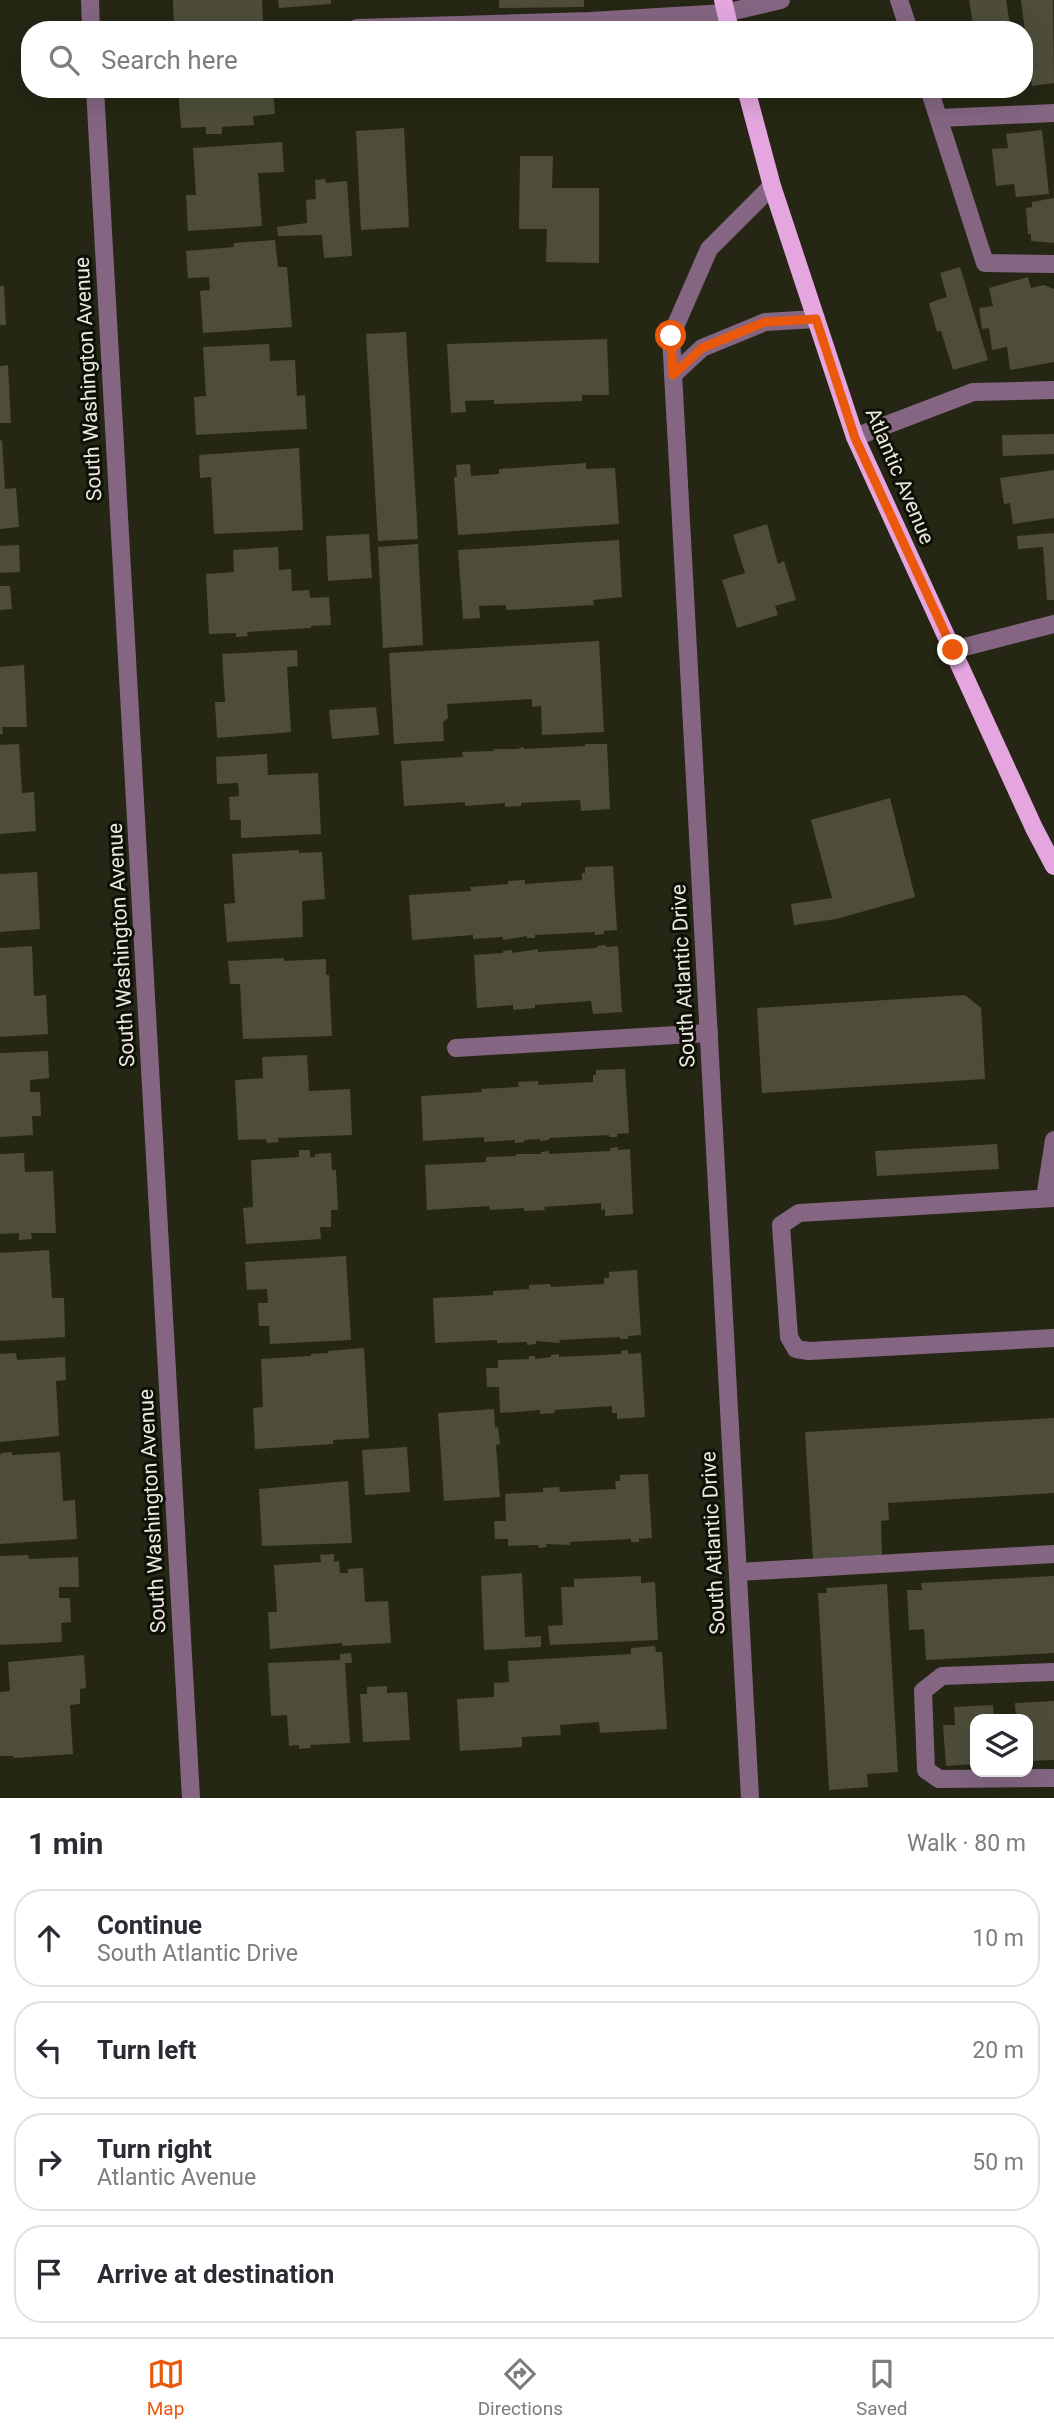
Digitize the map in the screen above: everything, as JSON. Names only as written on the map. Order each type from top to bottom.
[{"type":"main road","name":"Atlantic Avenue","points":[[748,98],[772,186],[855,438],[1034,828],[1054,866]]},
{"type":"street","points":[[90,0],[91,21]]},
{"type":"street","points":[[590,21],[726,14],[781,0]]},
{"type":"street","points":[[899,0],[906,21]]},
{"type":"street","name":"South Washington Avenue","points":[[96,98],[191,1798]]},
{"type":"street","points":[[932,98],[985,263],[1054,264]]},
{"type":"street","points":[[939,118],[1054,113]]},
{"type":"street","name":"South Atlantic Drive","points":[[750,1798],[671,336],[709,248],[772,186]]},
{"type":"street","points":[[673,375],[702,348],[765,322],[816,319]]},
{"type":"street","points":[[855,438],[973,392],[1054,390]]},
{"type":"street","points":[[953,650],[1054,624]]},
{"type":"street","points":[[456,1048],[709,1033]]},
{"type":"street","points":[[1054,1140],[1050,1198],[799,1213],[781,1225],[789,1337],[796,1349],[809,1351],[1054,1338]]},
{"type":"street","points":[[738,1572],[1054,1555]]},
{"type":"street","points":[[1054,1672],[942,1676],[923,1691],[926,1770],[939,1779],[1054,1778]]},
{"type":"building","points":[[173,0],[262,0],[263,21],[174,21]]},
{"type":"building","points":[[278,0],[331,0],[331,4],[279,8]]},
{"type":"building","points":[[499,0],[584,0],[584,7],[499,8]]},
{"type":"building","points":[[969,0],[1006,0],[1009,21],[972,21]]},
{"type":"building","points":[[1021,0],[1053,0],[1054,83],[1033,86],[1033,21],[1024,21]]},
{"type":"building","points":[[179,98],[274,98],[275,114],[253,116],[254,125],[222,127],[222,134],[206,134],[206,127],[181,128]]},
{"type":"building","points":[[404,128],[409,227],[361,230],[356,131]]},
{"type":"building","points":[[1042,130],[1049,194],[1016,197],[1014,184],[996,186],[992,149],[1008,148],[1006,134]]},
{"type":"building","points":[[282,142],[284,172],[258,173],[262,226],[188,231],[186,195],[196,195],[193,148]]},
{"type":"building","points":[[520,156],[553,156],[552,188],[599,188],[599,263],[546,262],[547,229],[519,229]]},
{"type":"building","points":[[325,179],[326,183],[347,181],[352,256],[324,258],[322,235],[278,236],[277,227],[307,223],[306,200],[316,199],[315,180]]},
{"type":"building","points":[[1054,198],[1054,243],[1031,241],[1026,208],[1032,207],[1032,202]]},
{"type":"building","points":[[275,240],[278,267],[287,267],[292,327],[203,333],[200,291],[210,290],[209,277],[188,278],[186,251],[234,247],[233,243]]},
{"type":"building","points":[[960,267],[988,360],[953,370],[941,331],[937,332],[929,303],[947,297],[940,273]]},
{"type":"building","points":[[1028,277],[1031,288],[1044,285],[1054,289],[1054,362],[1010,370],[1007,347],[992,350],[989,328],[982,329],[979,308],[993,306],[989,288]]},
{"type":"building","points":[[0,286],[4,286],[6,325],[0,325]]},
{"type":"building","points":[[406,332],[418,539],[378,541],[366,334]]},
{"type":"building","points":[[607,339],[609,395],[582,395],[582,401],[494,404],[494,400],[465,401],[466,412],[451,413],[447,344]]},
{"type":"building","points":[[269,344],[270,361],[295,360],[297,396],[305,395],[307,429],[196,435],[194,397],[206,396],[203,347]]},
{"type":"building","points":[[8,365],[11,423],[0,423],[0,366]]},
{"type":"building","points":[[1054,434],[1054,454],[1003,456],[1002,435]]},
{"type":"building","points":[[2,440],[5,489],[16,488],[19,527],[0,529],[0,441]]},
{"type":"building","points":[[299,448],[303,530],[214,534],[211,477],[200,478],[199,455]]},
{"type":"building","points":[[586,463],[586,469],[615,468],[619,524],[458,535],[454,477],[457,477],[456,465],[470,464],[471,476],[499,474],[499,469]]},
{"type":"building","points":[[1054,470],[1054,518],[1013,524],[1010,503],[1004,504],[1000,478]]},
{"type":"building","points":[[767,524],[778,564],[784,561],[796,600],[775,606],[778,615],[737,628],[722,580],[745,573],[733,535]]},
{"type":"building","points":[[1054,533],[1054,600],[1047,600],[1043,547],[1018,549],[1017,536]]},
{"type":"building","points":[[369,534],[372,578],[328,581],[326,536]]},
{"type":"building","points":[[619,540],[622,597],[593,600],[594,605],[506,610],[506,605],[479,606],[480,618],[463,619],[458,550]]},
{"type":"building","points":[[418,544],[423,645],[383,648],[378,547]]},
{"type":"building","points":[[19,545],[20,572],[0,573],[0,546]]},
{"type":"building","points":[[278,547],[279,570],[291,569],[292,591],[309,590],[310,598],[329,597],[331,625],[247,632],[248,636],[236,637],[236,633],[209,634],[206,574],[234,572],[233,550]]},
{"type":"building","points":[[0,586],[10,586],[12,609],[0,610]]},
{"type":"building","points":[[599,641],[604,732],[542,735],[541,706],[532,707],[532,699],[447,704],[448,718],[443,722],[444,741],[394,744],[389,653]]},
{"type":"building","points":[[297,650],[298,666],[287,667],[291,732],[217,738],[215,702],[225,702],[222,654]]},
{"type":"building","points":[[24,665],[27,727],[2,727],[3,734],[0,734],[0,667]]},
{"type":"building","points":[[376,707],[379,735],[332,739],[329,710]]},
{"type":"building","points":[[19,744],[22,793],[34,792],[36,831],[0,834],[0,745]]},
{"type":"building","points":[[607,744],[610,809],[581,811],[580,800],[521,803],[521,806],[505,807],[505,803],[465,806],[465,802],[404,806],[401,761],[463,757],[462,752],[494,751],[493,749]]},
{"type":"building","points":[[267,754],[268,775],[318,773],[321,834],[241,838],[241,820],[230,820],[229,797],[239,796],[238,783],[217,784],[216,757]]},
{"type":"building","points":[[890,798],[915,897],[836,919],[794,925],[791,904],[832,898],[811,820]]},
{"type":"building","points":[[299,850],[299,853],[322,852],[325,899],[302,901],[303,937],[227,942],[224,904],[235,903],[232,854]]},
{"type":"building","points":[[613,866],[617,930],[595,935],[595,932],[535,935],[535,938],[527,936],[503,940],[503,937],[473,939],[473,935],[412,940],[409,895],[471,891],[470,887],[508,884],[508,881],[525,880],[525,884],[582,880],[585,867]]},
{"type":"building","points":[[37,872],[40,929],[0,932],[0,874]]},
{"type":"building","points":[[606,945],[618,946],[622,1012],[593,1014],[591,1001],[535,1005],[535,1008],[513,1010],[513,1005],[477,1008],[474,955],[512,950],[513,953],[538,949],[538,952],[597,948]]},
{"type":"building","points":[[32,946],[34,996],[46,995],[48,1034],[0,1037],[0,948]]},
{"type":"building","points":[[284,958],[284,961],[326,959],[332,1036],[243,1039],[240,984],[230,984],[228,961]]},
{"type":"building","points":[[965,995],[981,1008],[985,1079],[762,1093],[757,1008]]},
{"type":"building","points":[[48,1051],[49,1078],[30,1080],[30,1092],[40,1092],[41,1116],[32,1116],[33,1135],[0,1137],[0,1053]]},
{"type":"building","points":[[307,1055],[309,1091],[350,1089],[352,1135],[278,1138],[279,1142],[267,1143],[266,1139],[238,1140],[235,1080],[263,1078],[262,1057]]},
{"type":"building","points":[[625,1069],[629,1133],[617,1134],[617,1137],[609,1135],[549,1138],[515,1143],[515,1140],[484,1142],[484,1137],[423,1141],[421,1096],[519,1087],[518,1082],[538,1081],[538,1085],[593,1082],[596,1070]]},
{"type":"building","points":[[997,1144],[999,1169],[877,1176],[875,1151]]},
{"type":"building","points":[[618,1147],[618,1150],[630,1149],[633,1214],[605,1216],[601,1203],[524,1211],[524,1208],[490,1210],[489,1206],[427,1210],[425,1165],[486,1162],[486,1157],[541,1154],[549,1151],[549,1154],[610,1151],[610,1148]]},
{"type":"building","points":[[299,1150],[310,1150],[310,1157],[331,1153],[332,1170],[336,1170],[338,1210],[331,1210],[331,1227],[320,1227],[321,1239],[246,1244],[243,1208],[253,1207],[251,1160],[299,1157]]},
{"type":"building","points":[[24,1153],[25,1172],[53,1171],[56,1233],[31,1233],[32,1239],[19,1240],[19,1233],[0,1234],[0,1154]]},
{"type":"building","points":[[49,1250],[52,1298],[64,1298],[65,1337],[0,1341],[0,1253]]},
{"type":"building","points":[[346,1256],[351,1340],[270,1344],[269,1326],[259,1326],[258,1303],[268,1303],[267,1289],[247,1290],[245,1262]]},
{"type":"building","points":[[637,1270],[641,1335],[628,1336],[628,1339],[620,1337],[559,1340],[560,1343],[536,1341],[536,1344],[527,1345],[527,1342],[497,1343],[497,1340],[435,1343],[433,1298],[493,1295],[493,1291],[529,1289],[529,1285],[550,1284],[551,1287],[604,1284],[604,1278],[609,1278],[609,1272]]},
{"type":"building","points":[[364,1348],[369,1438],[333,1440],[333,1444],[255,1449],[253,1408],[263,1407],[261,1359],[311,1356],[328,1351]]},
{"type":"building","points":[[628,1350],[628,1354],[641,1353],[645,1417],[617,1419],[617,1413],[612,1413],[612,1406],[554,1410],[555,1413],[540,1414],[540,1410],[500,1413],[499,1387],[487,1387],[486,1368],[498,1368],[498,1360],[529,1359],[529,1356],[535,1356],[535,1359],[559,1354],[559,1357],[621,1354],[621,1351]]},
{"type":"building","points":[[16,1353],[17,1360],[65,1357],[66,1380],[56,1381],[59,1436],[0,1442],[0,1354]]},
{"type":"building","points":[[494,1409],[495,1428],[498,1427],[500,1444],[496,1445],[500,1497],[444,1501],[438,1413]]},
{"type":"building","points":[[1054,1418],[1054,1493],[888,1503],[889,1520],[881,1521],[882,1555],[813,1559],[805,1432]]},
{"type":"building","points":[[407,1447],[410,1492],[365,1495],[362,1450]]},
{"type":"building","points":[[12,1452],[12,1455],[60,1452],[63,1501],[75,1500],[77,1539],[0,1544],[0,1456],[1,1453]]},
{"type":"building","points":[[648,1474],[652,1538],[639,1539],[639,1542],[631,1542],[631,1539],[570,1542],[570,1545],[546,1544],[547,1547],[539,1548],[538,1545],[508,1546],[508,1539],[495,1539],[494,1521],[506,1521],[505,1494],[543,1492],[543,1488],[559,1487],[560,1492],[616,1489],[615,1481],[620,1481],[620,1475]]},
{"type":"building","points":[[348,1481],[352,1543],[262,1546],[259,1489]]},
{"type":"building","points":[[334,1554],[334,1562],[339,1561],[340,1573],[348,1573],[348,1569],[363,1568],[365,1602],[388,1601],[391,1643],[342,1646],[342,1643],[270,1649],[268,1612],[277,1612],[274,1565],[321,1562],[320,1555]]},
{"type":"building","points":[[28,1555],[29,1559],[78,1557],[79,1587],[59,1587],[59,1598],[70,1598],[71,1622],[61,1623],[62,1642],[0,1645],[0,1556]]},
{"type":"building","points":[[522,1573],[525,1637],[541,1636],[541,1647],[484,1650],[481,1576]]},
{"type":"building","points":[[641,1576],[641,1583],[655,1582],[658,1640],[550,1645],[548,1626],[563,1625],[561,1587],[574,1587],[574,1579]]},
{"type":"building","points":[[1054,1576],[1054,1653],[926,1660],[924,1629],[909,1630],[907,1590],[922,1590],[921,1583]]},
{"type":"building","points":[[887,1584],[898,1772],[867,1774],[868,1787],[829,1790],[818,1593],[827,1593],[826,1588]]},
{"type":"building","points":[[655,1646],[656,1652],[662,1652],[667,1729],[600,1733],[599,1722],[560,1725],[561,1735],[522,1737],[522,1747],[460,1751],[457,1699],[494,1697],[494,1683],[509,1682],[508,1661],[631,1654],[631,1648]]},
{"type":"building","points":[[351,1653],[352,1663],[345,1663],[350,1743],[310,1745],[311,1748],[299,1749],[299,1745],[289,1746],[287,1715],[271,1716],[268,1663],[340,1660],[340,1654]]},
{"type":"building","points":[[84,1655],[86,1688],[80,1689],[80,1704],[70,1705],[73,1754],[14,1758],[0,1756],[0,1692],[10,1691],[8,1662]]},
{"type":"building","points":[[387,1686],[387,1693],[407,1692],[410,1740],[363,1742],[360,1694],[367,1694],[367,1687]]},
{"type":"building","points":[[1054,1701],[1054,1760],[1033,1761],[1033,1714],[1016,1714],[1015,1703]]},
{"type":"building","points":[[993,1705],[994,1714],[970,1714],[970,1764],[946,1766],[943,1725],[955,1725],[954,1707]]},
{"type":"route","points":[[671,336],[673,375],[702,348],[765,322],[816,319],[855,438],[953,650]]}]
